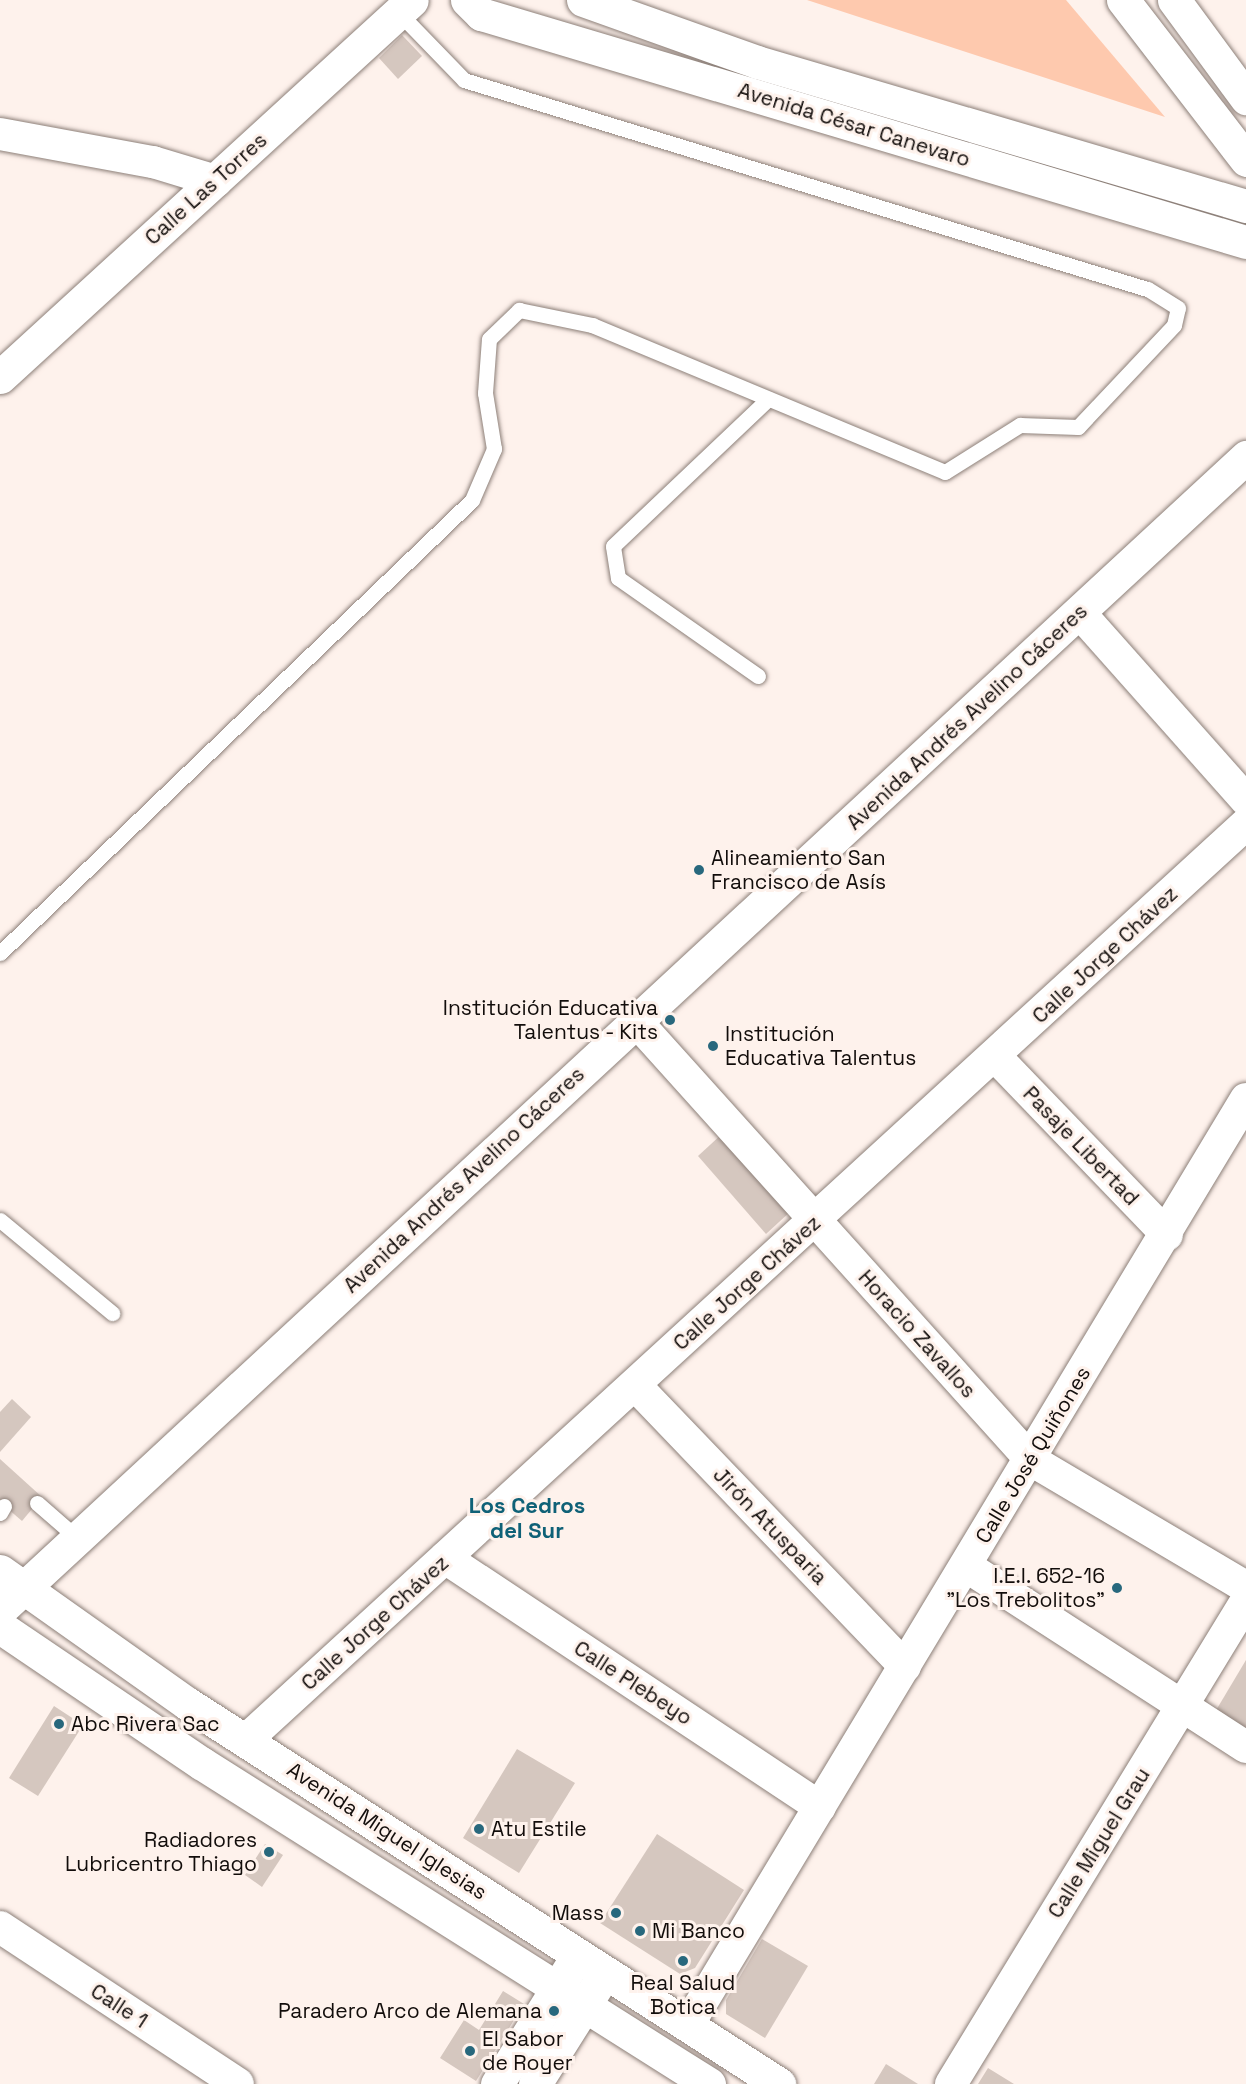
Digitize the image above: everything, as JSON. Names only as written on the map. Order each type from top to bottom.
[{"type":"street","name":"Avenida César Canevaro","points":[[467,0],[481,14],[1246,242]]},
{"type":"street","name":"Avenida César Canevaro","points":[[583,0],[757,62],[1246,206]]},
{"type":"street","points":[[1122,0],[1246,160]]},
{"type":"street","points":[[1174,0],[1246,98]]},
{"type":"street","name":"Calle Las Torres","points":[[0,377],[405,6]]},
{"type":"street","points":[[0,134],[153,162],[216,181]]},
{"type":"street","name":"Avenida Andrés Avelino Cáceres","points":[[8,1590],[76,1537],[1080,613],[1246,457]]},
{"type":"street","points":[[1080,613],[1246,800]]},
{"type":"street","name":"Calle Jorge Chávez","points":[[246,1740],[1246,824]]},
{"type":"street","name":"Horacio Zavallos","points":[[636,1021],[1030,1460],[1246,1587]]},
{"type":"street","name":"Pasaje Libertad","points":[[995,1056],[1167,1236]]},
{"type":"street","name":"Calle José Quiñones","points":[[688,2025],[1167,1236],[1246,1099]]},
{"type":"street","name":"Jirón Atusparia","points":[[634,1385],[905,1667]]},
{"type":"street","name":"Calle Plebeyo","points":[[445,1558],[820,1807]]},
{"type":"street","points":[[966,1566],[1246,1747]]},
{"type":"street","name":"Avenida Miguel Iglesias","points":[[8,1590],[246,1740],[779,2084]]},
{"type":"street","name":"Calle Miguel Grau","points":[[951,2084],[1246,1601]]},
{"type":"street","name":"Avenida Miguel Iglesias","points":[[0,1627],[201,1763],[558,1986],[709,2084]]},
{"type":"street","name":"Calle 1","points":[[0,1927],[238,2084]]},
{"type":"street","points":[[496,2084],[577,1954]]},
{"type":"street","points":[[535,2084],[605,1972]]},
{"type":"lane","points":[[0,953],[472,500],[494,448],[485,393],[489,339],[519,310],[591,325],[945,472],[1020,425],[1078,426],[1174,325],[1178,308],[1147,289],[464,80],[405,6]]},
{"type":"lane","points":[[758,676],[618,578],[613,546],[768,399]]},
{"type":"lane","points":[[0,1220],[112,1313]]},
{"type":"lane","points":[[37,1503],[76,1537]]},
{"type":"shaded area","points":[[807,0],[1066,0],[1165,117]]},
{"type":"building","points":[[402,35],[422,56],[398,79],[379,58]]},
{"type":"building","points":[[723,1133],[791,1211],[766,1234],[698,1156]]},
{"type":"building","points":[[12,1399],[31,1417],[0,1452],[0,1412]]},
{"type":"building","points":[[0,1459],[42,1497],[22,1521],[0,1502]]},
{"type":"building","points":[[1246,1660],[1246,1731],[1215,1712]]},
{"type":"building","points":[[54,1706],[83,1725],[38,1796],[9,1778]]},
{"type":"building","points":[[517,1749],[575,1783],[519,1873],[463,1838]]},
{"type":"building","points":[[657,1834],[744,1890],[695,1968],[680,1974],[600,1923]]},
{"type":"building","points":[[265,1844],[283,1855],[262,1887],[245,1875]]},
{"type":"building","points":[[762,1939],[808,1966],[765,2038],[726,2014],[726,2000]]},
{"type":"building","name":"El Sabor de Royer","points":[[503,1991],[524,2004],[476,2081],[440,2058],[464,2020],[479,2030]]},
{"type":"building","points":[[886,2064],[918,2084],[874,2084]]},
{"type":"building","points":[[988,2068],[1014,2084],[978,2084]]},
{"type":"place","name":"Alineamiento San Francisco de Asís","points":[[699,870]]},
{"type":"place","name":"Institución Educativa Talentus - Kits","points":[[670,1020]]},
{"type":"place","name":"Institución Educativa Talentus","points":[[713,1046]]},
{"type":"place","name":"I.E.I. 652-16 \"Los Trebolitos\"","points":[[1117,1588]]},
{"type":"place","name":"Abc Rivera Sac","points":[[59,1724]]},
{"type":"place","name":"Atu Estile","points":[[479,1829]]},
{"type":"place","name":"Radiadores Lubricentro Thiago","points":[[269,1852]]},
{"type":"place","name":"Mass","points":[[616,1913]]},
{"type":"place","name":"Mi Banco","points":[[640,1931]]},
{"type":"place","name":"Real Salud Botica","points":[[683,1961]]},
{"type":"place","name":"Paradero Arco de Alemana","points":[[554,2011]]},
{"type":"place","name":"El Sabor de Royer","points":[[470,2051]]},
{"type":"district","name":"Los Cedros del Sur","points":[[527,1518]]}]
